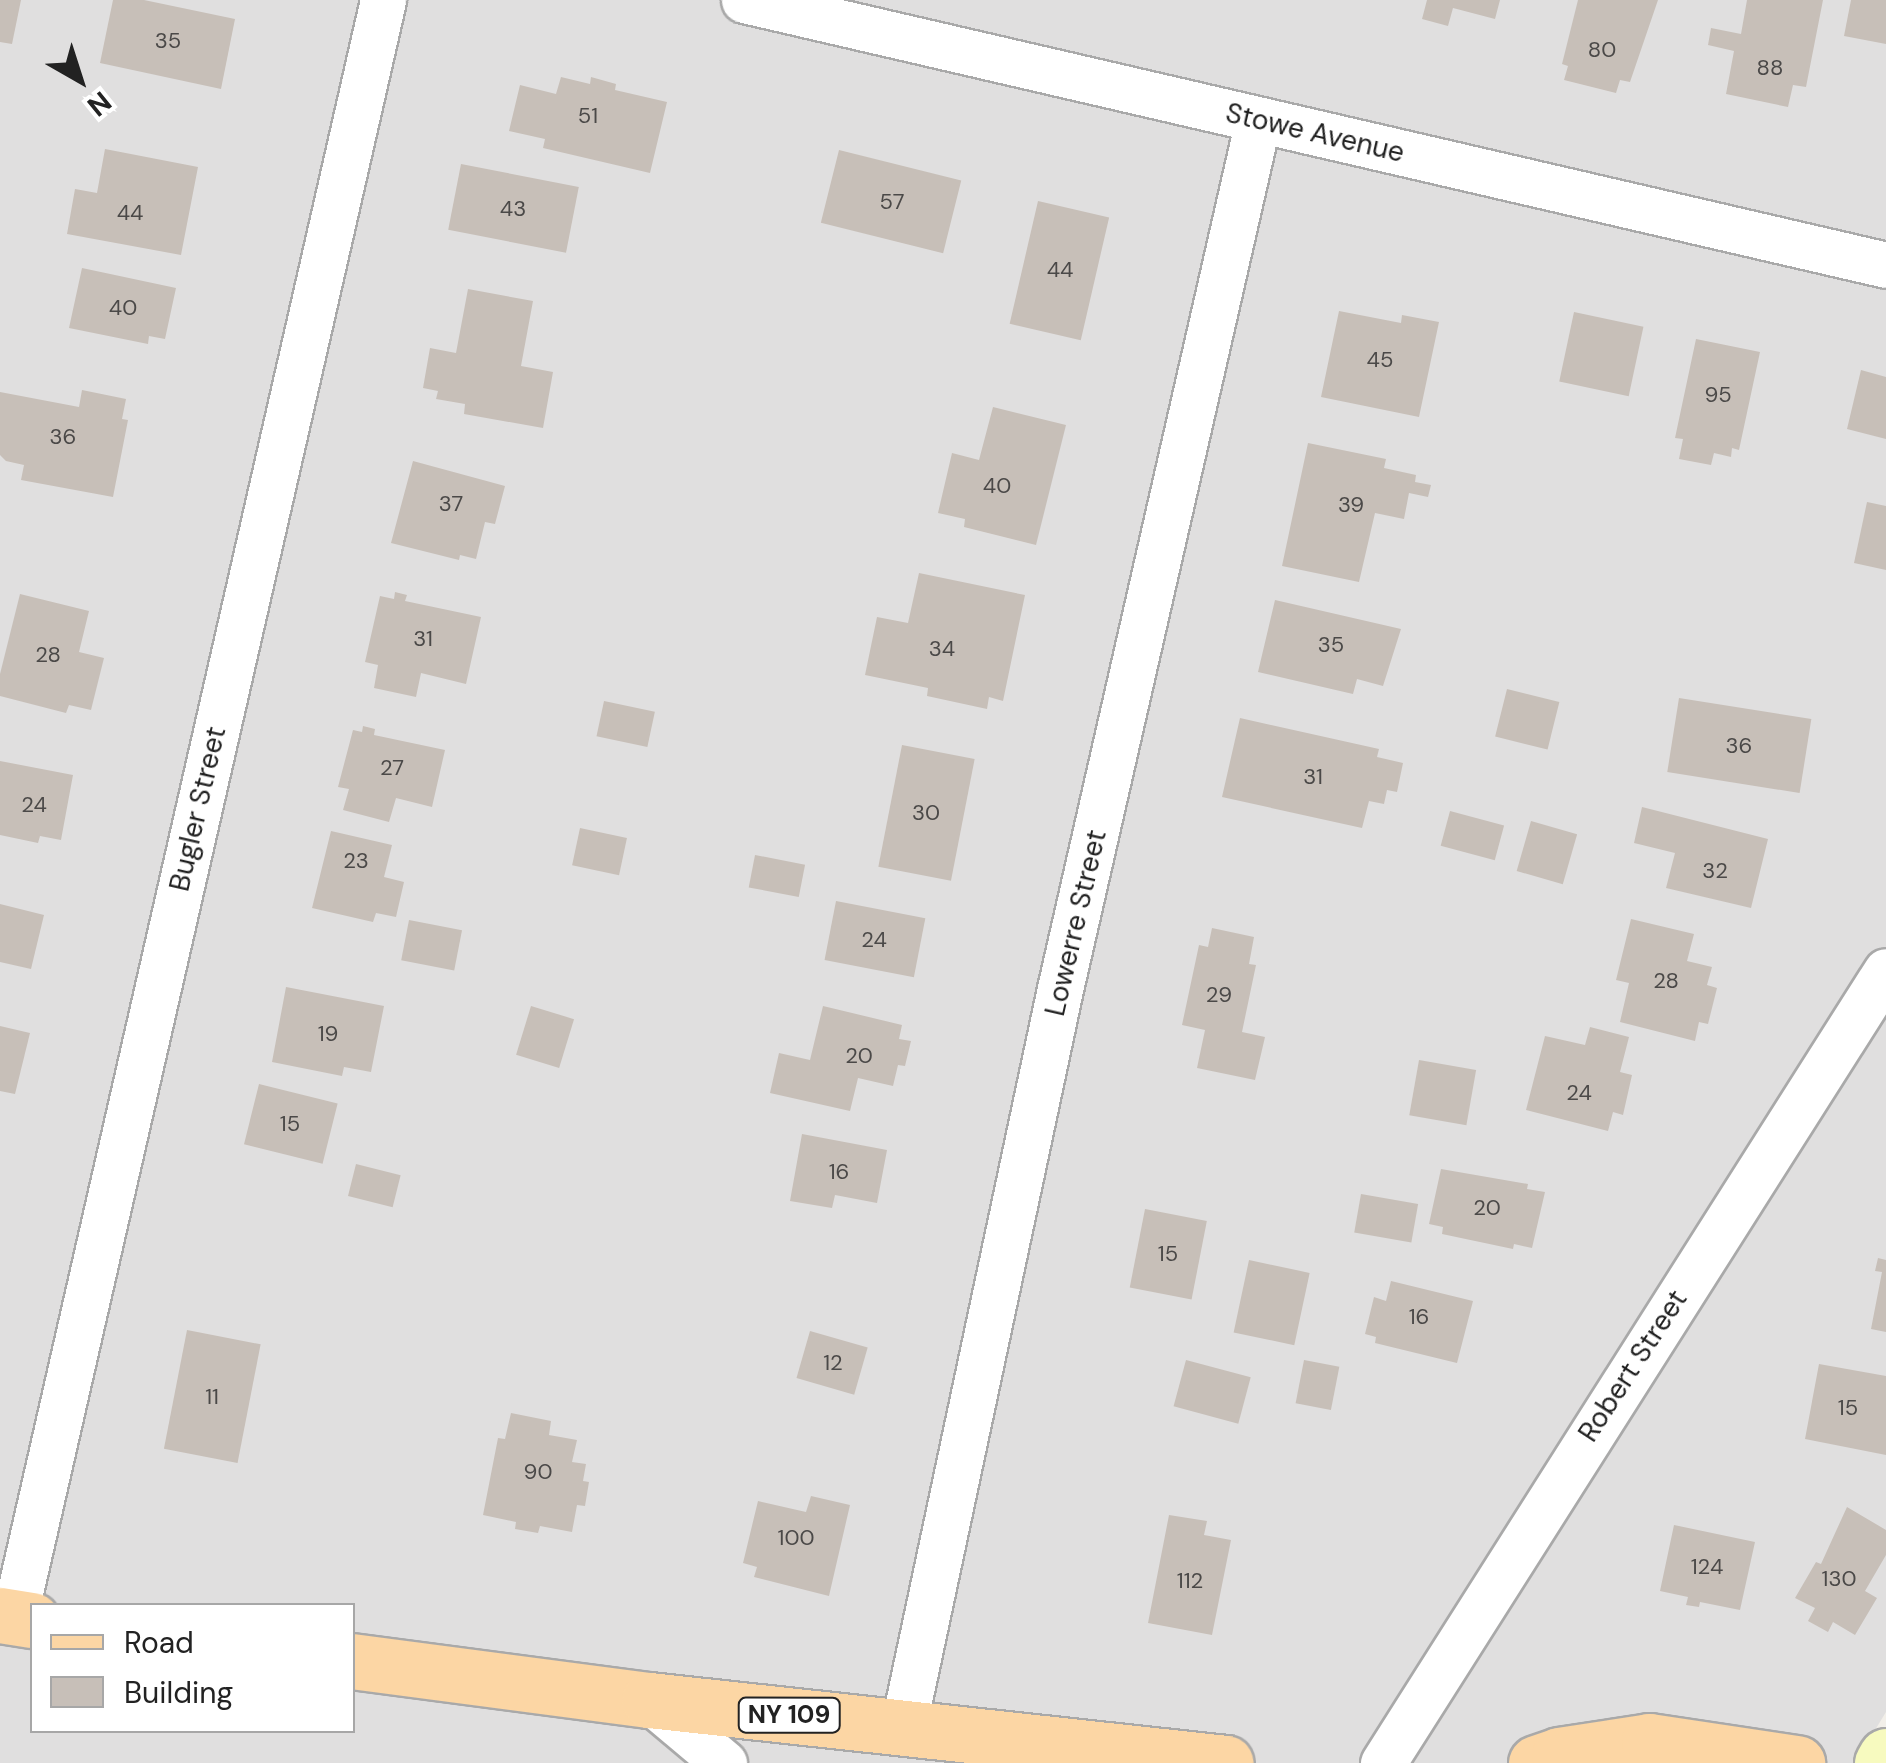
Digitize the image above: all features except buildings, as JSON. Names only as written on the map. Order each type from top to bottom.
[{"type":"main road","name":"NY 109","points":[[355,1662],[650,1700],[1226,1763]]},
{"type":"main road","points":[[1536,1763],[1559,1755],[1649,1741],[1797,1763]]},
{"type":"main road","points":[[1882,1763],[1886,1756]]},
{"type":"street","name":"Bugler Street","points":[[15,1618],[383,0]]},
{"type":"street","name":"Stowe Avenue","points":[[744,0],[1886,265]]},
{"type":"street","name":"Lowerre Street","points":[[904,1728],[1060,989],[1258,120]]},
{"type":"street","name":"Robert Street","points":[[1383,1763],[1886,971]]},
{"type":"street","points":[[650,1700],[724,1763]]},
{"type":"shaded area","points":[[0,0],[1886,0],[1886,1712],[1855,1763],[0,1763]]}]
